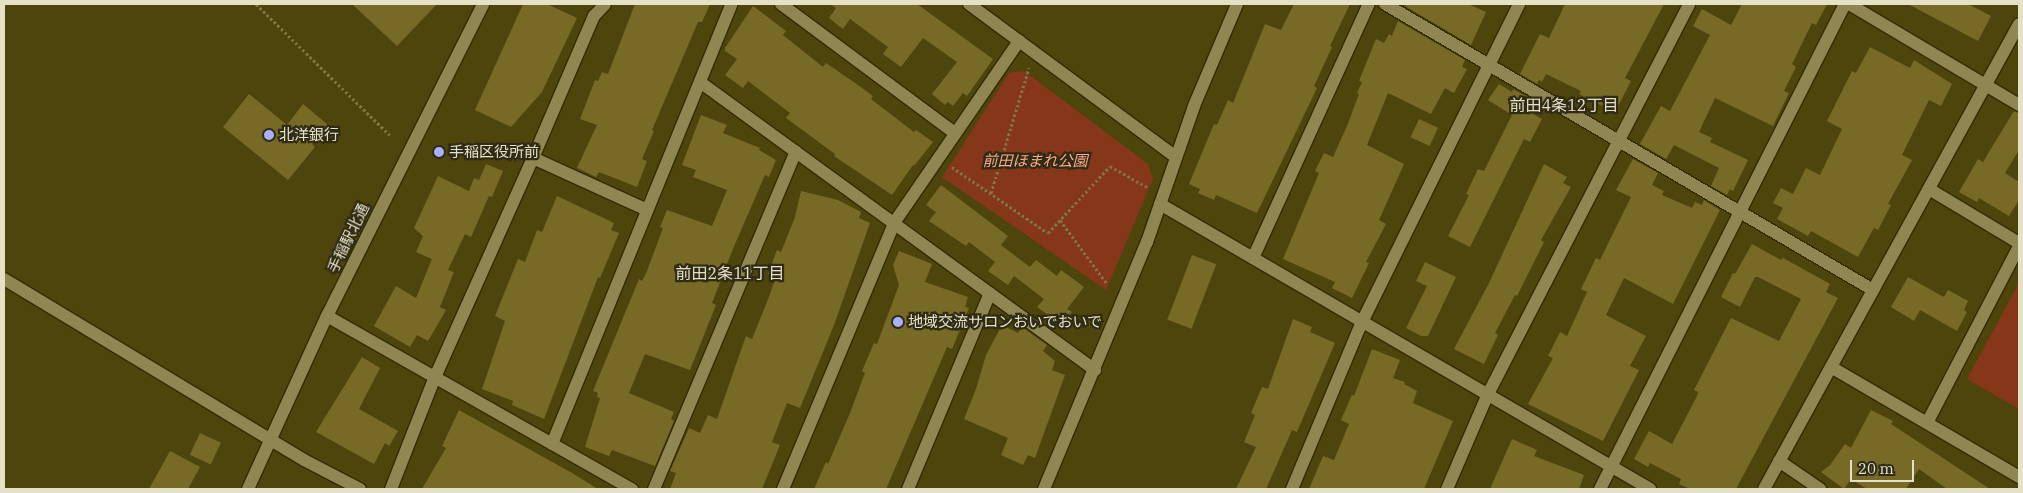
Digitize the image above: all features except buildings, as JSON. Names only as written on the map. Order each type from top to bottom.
[{"type":"street","name":"手稲駅北通","points":[[248,489],[264,458],[270,439],[328,316],[483,4]]},
{"type":"street","points":[[391,489],[435,377],[594,16],[605,4]]},
{"type":"street","points":[[552,444],[732,4]]},
{"type":"street","points":[[781,4],[955,133]]},
{"type":"street","points":[[969,4],[1176,157]]},
{"type":"street","points":[[1044,489],[1147,242],[1194,106],[1237,4]]},
{"type":"street","points":[[1253,258],[1369,4]]},
{"type":"street","points":[[1384,4],[1619,140],[1738,213],[1873,290]]},
{"type":"street","points":[[1293,489],[1362,322],[1519,4]]},
{"type":"street","points":[[1447,489],[1488,394],[1689,4]]},
{"type":"street","points":[[1600,489],[1845,4]]},
{"type":"street","points":[[1849,4],[2019,105]]},
{"type":"street","points":[[1764,489],[2019,24]]},
{"type":"street","points":[[783,489],[894,223],[1019,41]]},
{"type":"street","points":[[700,82],[1094,370]]},
{"type":"street","points":[[654,489],[796,152]]},
{"type":"street","points":[[533,158],[647,210]]},
{"type":"street","points":[[1927,423],[2019,245],[1929,189]]},
{"type":"street","points":[[1160,204],[1650,489]]},
{"type":"street","points":[[4,279],[304,460],[360,489]]},
{"type":"street","points":[[908,489],[990,294]]},
{"type":"street","points":[[328,316],[632,489]]},
{"type":"street","points":[[1831,367],[2019,477]]},
{"type":"street","points":[[1779,461],[1820,489]]},
{"type":"path","points":[[256,4],[390,135]]},
{"type":"path","points":[[991,193],[1029,67]]},
{"type":"path","points":[[946,162],[1048,233],[1110,166],[1146,187]]},
{"type":"path","points":[[1060,220],[1107,284]]},
{"type":"green space","name":"前田ほまれ公園","points":[[1024,71],[1148,164],[1153,179],[1106,290],[942,177],[1009,73]]},
{"type":"green space","points":[[2019,283],[2019,409],[1967,379]]},
{"type":"place","name":"北洋銀行","points":[[269,135]]},
{"type":"place","name":"手稲区役所前","points":[[439,152]]},
{"type":"place","name":"地域交流サロンおいでおいで","points":[[898,322]]},
{"type":"district","name":"前田4条12丁目","points":[[1564,105]]},
{"type":"district","name":"前田2条11丁目","points":[[730,273]]}]
